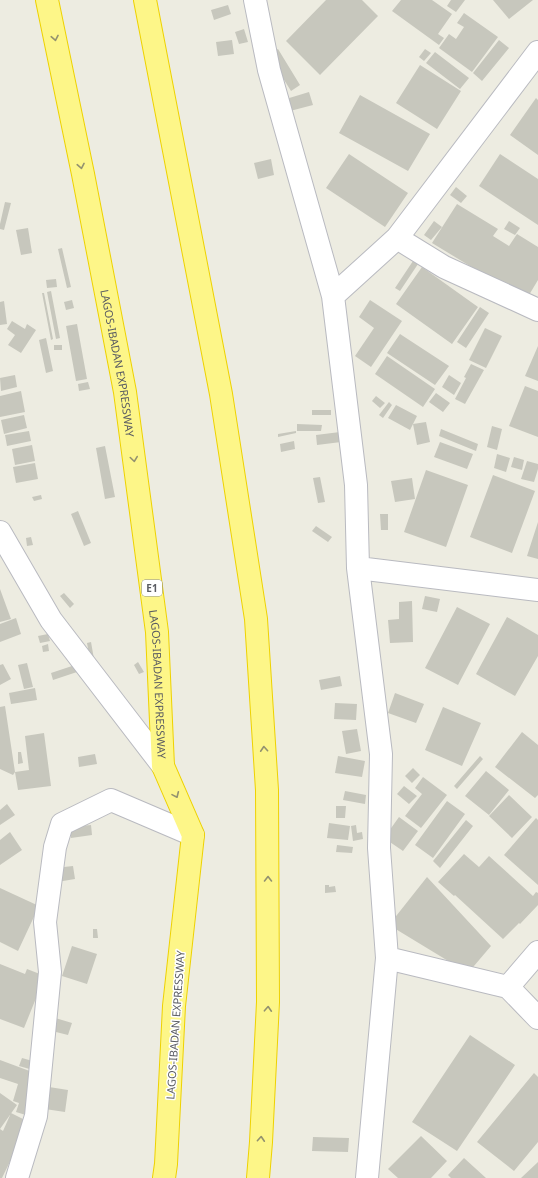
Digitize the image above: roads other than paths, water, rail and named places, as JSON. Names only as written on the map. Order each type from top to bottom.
[{"type":"highway","name":"LAGOS-IBADAN EXPRESSWAY","points":[[47,0],[83,174],[125,392],[157,632],[163,766],[193,835],[174,1006],[164,1178]]},
{"type":"highway","points":[[145,0],[221,394],[256,619],[267,790],[268,1002],[258,1178]]},
{"type":"street","points":[[256,0],[269,70],[333,296],[356,485],[358,568],[380,754],[379,848],[387,958],[366,1178]]},
{"type":"street","points":[[333,296],[397,238],[538,52]]},
{"type":"street","points":[[397,238],[444,267],[538,310]]},
{"type":"street","points":[[0,532],[51,620],[163,766]]},
{"type":"street","points":[[358,568],[538,590]]},
{"type":"street","points":[[18,1178],[36,1116],[50,972],[45,922],[55,847],[62,824],[111,800],[193,835]]},
{"type":"street","points":[[508,987],[538,952]]},
{"type":"street","points":[[387,958],[508,987],[538,1018]]}]
